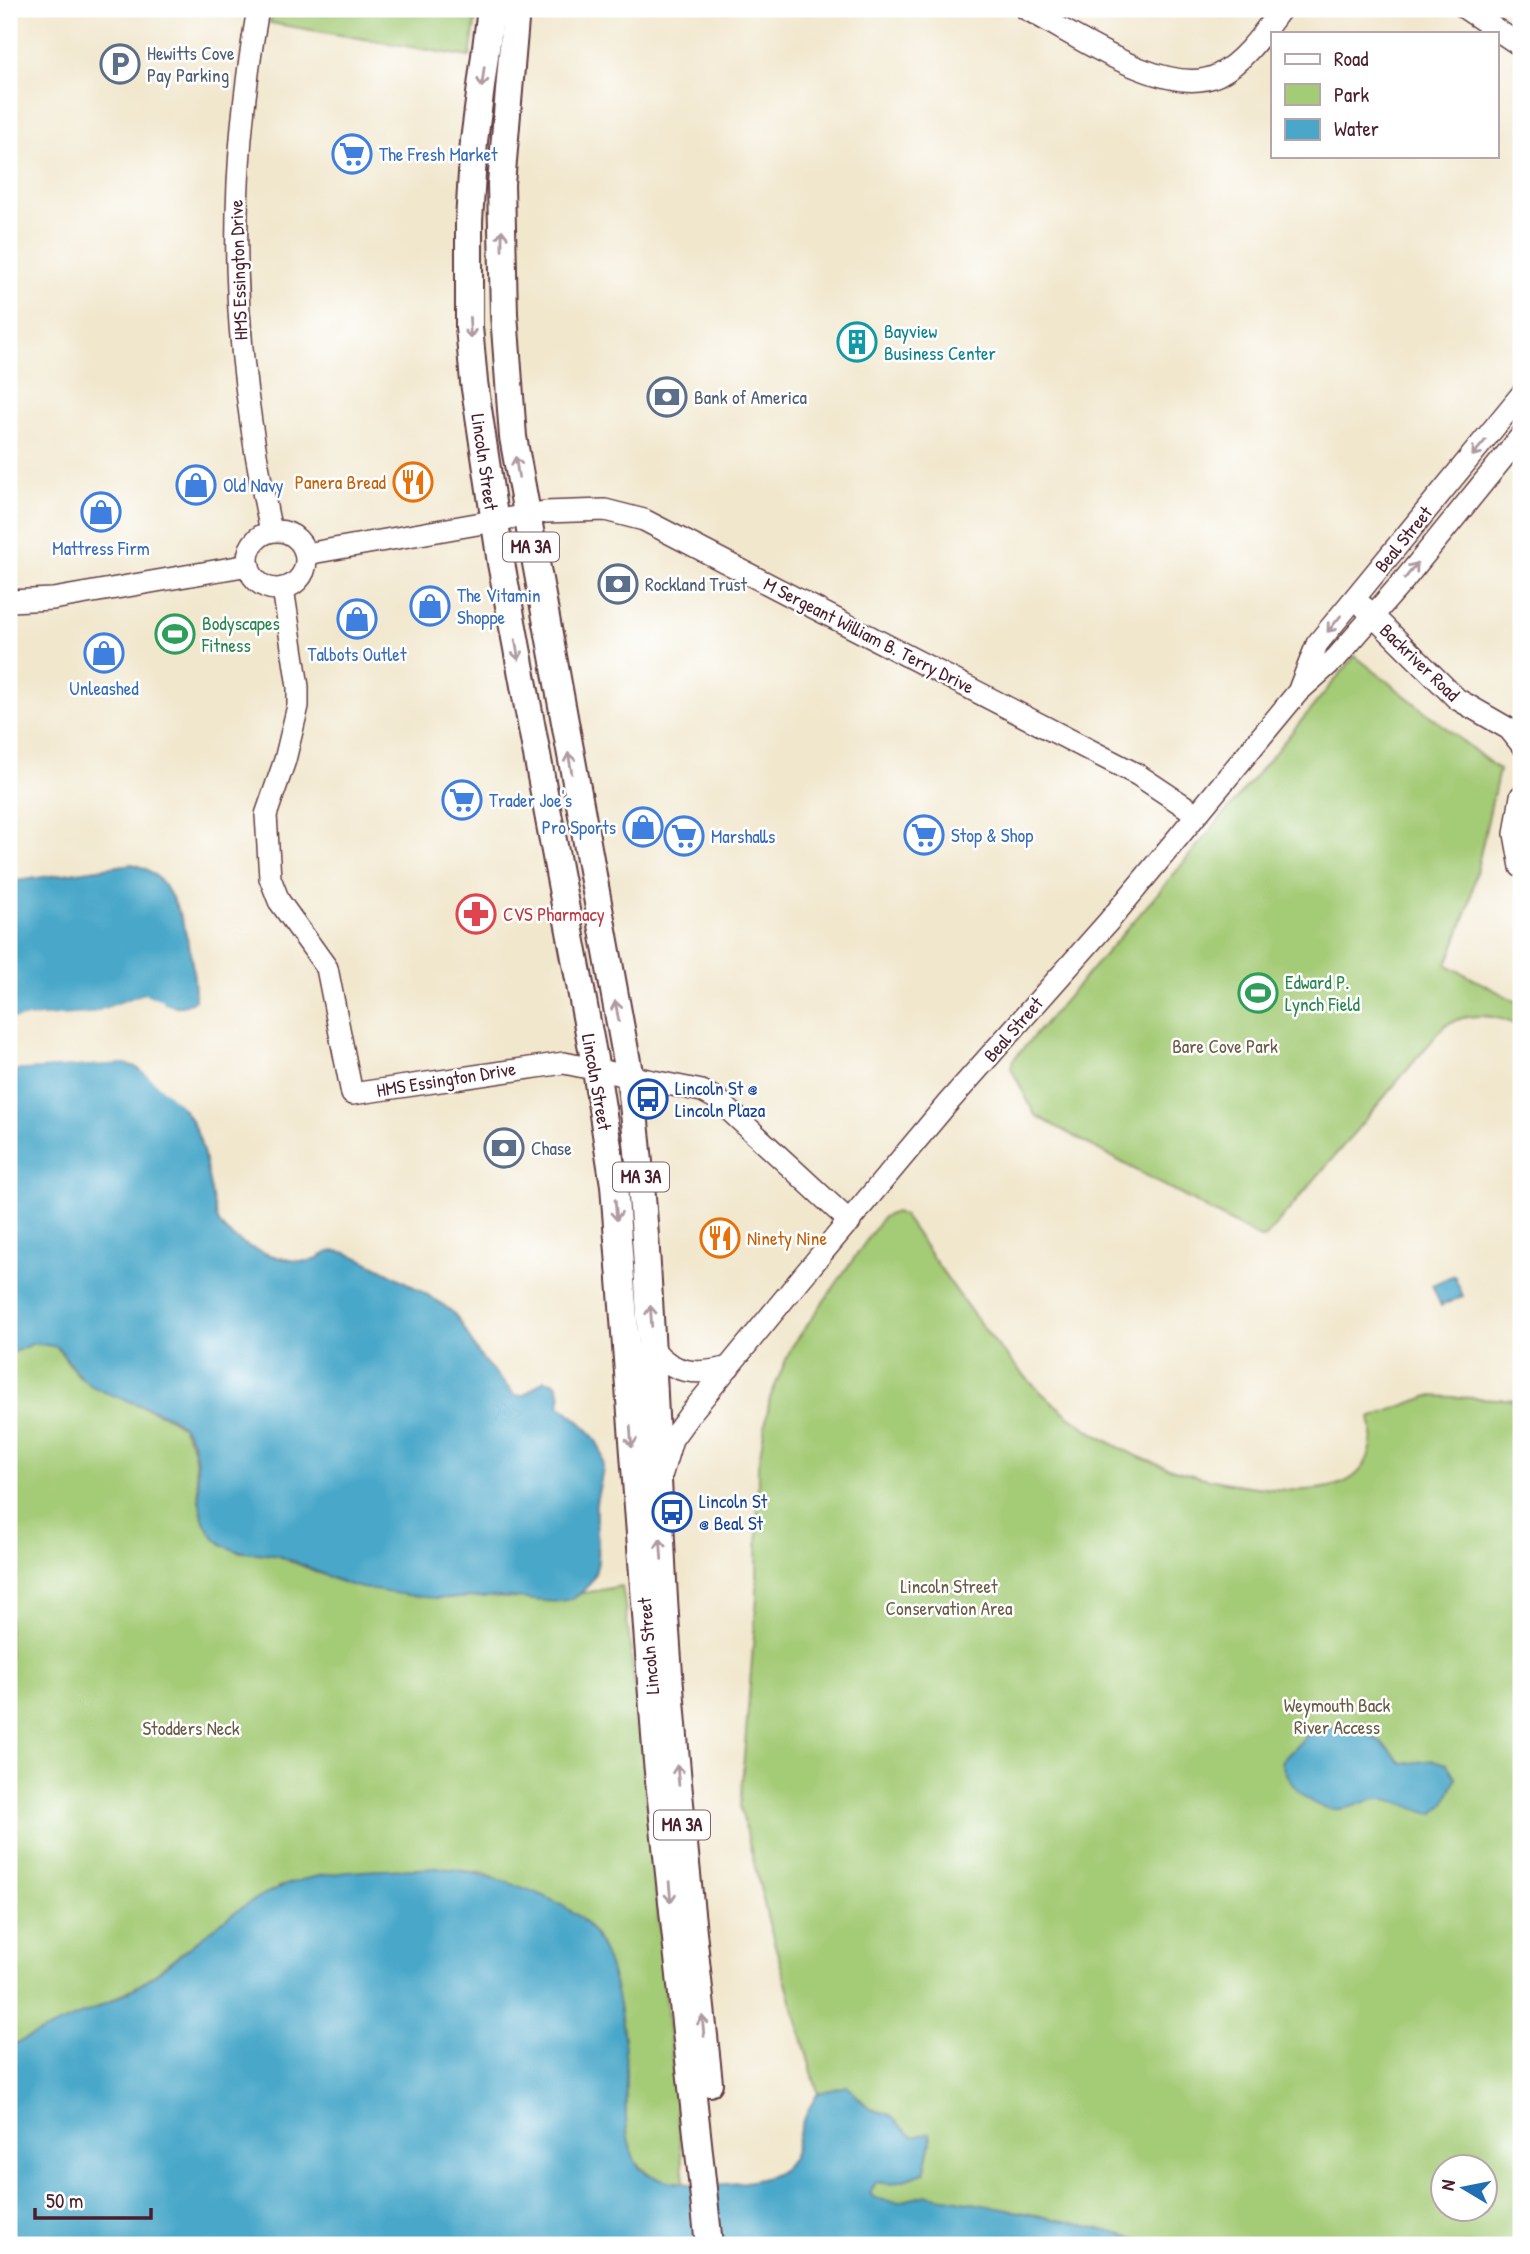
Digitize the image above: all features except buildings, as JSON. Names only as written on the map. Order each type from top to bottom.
[{"type":"main road","name":"Lincoln Street","points":[[491,9],[474,141],[467,270],[474,382],[494,522],[596,1070],[614,1185],[657,1762],[709,2166],[726,2245]]},
{"type":"main road","name":"Lincoln Street","points":[[516,9],[502,172],[502,250],[513,437],[525,516],[630,1078],[640,1161],[683,1837],[709,2166],[709,2245]]},
{"type":"street","name":"HMS Essington Drive","points":[[258,9],[240,139],[235,271],[241,358],[271,531]]},
{"type":"street","points":[[1026,9],[1148,73],[1184,82],[1205,80],[1220,74],[1260,37],[1281,9]]},
{"type":"street","points":[[1466,9],[1521,46]]},
{"type":"street","name":"Beal Street","points":[[1298,692],[1317,644],[1521,395]]},
{"type":"street","name":"Beal Street","points":[[659,1482],[672,1439],[729,1367],[947,1104],[1109,921],[1195,813],[1298,692],[1337,657],[1373,616],[1521,436]]},
{"type":"street","name":"M Sergeant William B. Terry Drive","points":[[306,554],[525,516],[605,510],[644,520],[1138,775],[1195,813]]},
{"type":"street","points":[[271,531],[287,532],[296,537],[306,554],[304,572],[292,585],[283,588],[265,586],[257,581],[249,565],[252,546],[258,538],[271,531]]},
{"type":"street","points":[[9,601],[34,602],[249,565]]},
{"type":"street","name":"HMS Essington Drive","points":[[283,588],[298,687],[298,706],[289,747],[266,815],[269,870],[279,901],[327,968],[352,1094],[564,1063],[702,1091],[717,1099],[850,1223]]},
{"type":"street","name":"Backriver Road","points":[[1355,598],[1457,699],[1509,729],[1521,744]]},
{"type":"street","points":[[1521,796],[1515,834],[1521,867]]},
{"type":"street","points":[[653,1350],[671,1367],[685,1372],[712,1372],[729,1367]]},
{"type":"green space","points":[[273,9],[477,9],[470,57],[270,23]]},
{"type":"green space","name":"Bare Cove Park","points":[[1355,656],[1499,770],[1469,905],[1447,965],[1521,1004],[1521,1027],[1502,1019],[1483,1016],[1464,1018],[1445,1025],[1266,1237],[1260,1238],[1035,1115],[1011,1068],[1013,1060],[1165,885]]},
{"type":"green space","points":[[895,1212],[904,1216],[970,1311],[1038,1390],[1077,1422],[1122,1449],[1174,1470],[1261,1488],[1302,1490],[1328,1487],[1350,1479],[1364,1466],[1371,1448],[1370,1418],[1429,1396],[1521,1400],[1521,2239],[1503,2245],[1162,2245],[1037,2215],[926,2196],[899,2202],[875,2200],[870,2193],[876,2182],[892,2184],[924,2173],[931,2142],[930,2134],[913,2137],[888,2114],[870,2109],[847,2086],[818,2093],[769,1924],[740,1806],[757,1598],[758,1466],[770,1398],[791,1348],[883,1217]]},
{"type":"green space","name":"Stodders Neck","points":[[44,1342],[57,1347],[77,1375],[92,1386],[165,1416],[182,1427],[194,1450],[199,1501],[222,1544],[241,1552],[276,1555],[336,1580],[394,1592],[546,1600],[622,1586],[642,1751],[684,2182],[661,2182],[635,2163],[626,2131],[626,2071],[618,2003],[608,1966],[592,1932],[585,1923],[556,1904],[483,1873],[441,1868],[341,1874],[279,1887],[201,1938],[143,1983],[97,2008],[9,2047],[9,1354],[34,1343]]},
{"type":"water","points":[[132,864],[148,871],[162,883],[173,900],[188,941],[195,1000],[176,1006],[144,994],[90,1014],[9,1019],[9,882]]},
{"type":"water","points":[[125,1063],[140,1070],[161,1086],[189,1116],[202,1146],[217,1218],[232,1236],[257,1250],[285,1259],[309,1261],[337,1251],[352,1255],[402,1280],[455,1315],[480,1356],[516,1396],[524,1395],[544,1380],[556,1383],[561,1395],[559,1405],[589,1431],[603,1457],[596,1503],[598,1561],[591,1582],[582,1592],[565,1600],[555,1601],[408,1595],[362,1588],[278,1556],[229,1548],[210,1533],[203,1519],[196,1455],[183,1427],[164,1414],[92,1386],[81,1378],[57,1347],[34,1343],[9,1354],[9,1070]]},
{"type":"water","points":[[1454,1275],[1463,1296],[1441,1306],[1432,1285]]},
{"type":"water","points":[[1329,1728],[1362,1732],[1378,1740],[1402,1764],[1433,1760],[1447,1764],[1456,1778],[1445,1803],[1434,1814],[1389,1800],[1377,1799],[1335,1809],[1315,1804],[1291,1782],[1281,1762],[1311,1731]]},
{"type":"water","points":[[441,1868],[477,1874],[540,1894],[575,1914],[597,1939],[612,1975],[621,2016],[626,2072],[626,2118],[631,2151],[635,2161],[645,2172],[661,2179],[706,2185],[752,2181],[771,2176],[788,2164],[803,2121],[818,2093],[847,2086],[870,2109],[888,2114],[913,2137],[930,2133],[931,2142],[924,2173],[892,2184],[876,2182],[870,2193],[875,2199],[899,2202],[926,2195],[952,2199],[1080,2224],[1162,2245],[9,2245],[9,2047],[127,1993],[160,1971],[242,1907],[278,1888],[297,1881],[337,1873]]},
{"type":"pier","points":[[144,994],[163,1000],[164,1006],[144,998],[90,1018],[9,1022],[9,1019],[90,1014]]},
{"type":"pier","points":[[126,1060],[138,1063],[149,1072],[182,1100],[186,1110],[137,1066],[125,1063],[9,1070],[9,1067]]},
{"type":"place","name":"Hewitts Cove Pay Parking","points":[[120,64]]},
{"type":"place","name":"The Fresh Market","points":[[352,154]]},
{"type":"place","name":"Bayview Business Center","points":[[857,342]]},
{"type":"place","name":"Bank of America","points":[[667,397]]},
{"type":"place","name":"Panera Bread","points":[[413,482]]},
{"type":"place","name":"Old Navy","points":[[196,485]]},
{"type":"place","name":"Mattress Firm","points":[[101,512]]},
{"type":"place","name":"Rockland Trust","points":[[618,584]]},
{"type":"place","name":"The Vitamin Shoppe","points":[[430,606]]},
{"type":"place","name":"Talbots Outlet","points":[[357,619]]},
{"type":"place","name":"Bodyscapes Fitness","points":[[175,634]]},
{"type":"place","name":"Unleashed","points":[[104,653]]},
{"type":"place","name":"Trader Joe's","points":[[462,800]]},
{"type":"place","name":"Pro Sports","points":[[643,827]]},
{"type":"place","name":"Stop & Shop","points":[[924,835]]},
{"type":"place","name":"Marshalls","points":[[684,836]]},
{"type":"place","name":"CVS Pharmacy","points":[[476,914]]},
{"type":"place","name":"Edward P. Lynch Field","points":[[1258,993]]},
{"type":"place","name":"Lincoln St @ Lincoln Plaza","points":[[648,1099]]},
{"type":"place","name":"Chase","points":[[504,1148]]},
{"type":"place","name":"Ninety Nine","points":[[720,1238]]},
{"type":"place","name":"Lincoln St @ Beal St","points":[[672,1512]]},
{"type":"park label","name":"Lincoln Street Conservation Area","points":[[949,1597]]},
{"type":"park label","name":"Weymouth Back River Access","points":[[1337,1716]]}]
